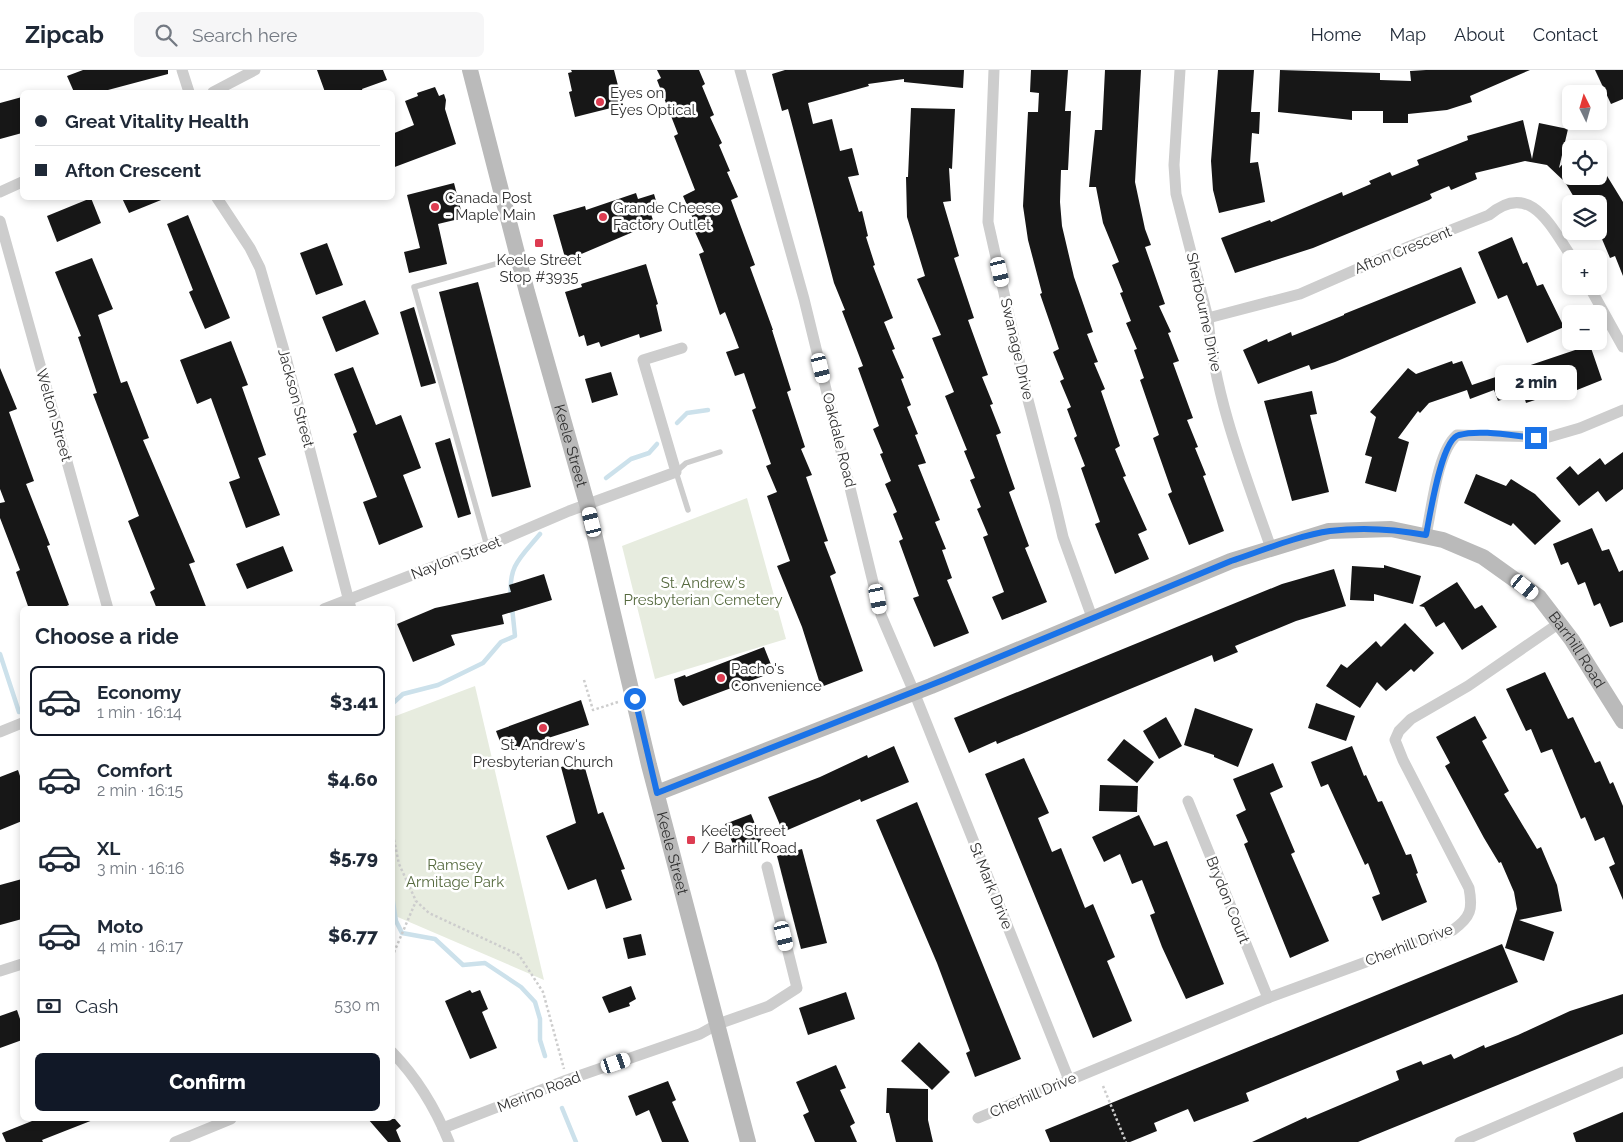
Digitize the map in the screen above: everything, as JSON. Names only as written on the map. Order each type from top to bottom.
[{"type":"main road","name":"Keele Street","points":[[470,70],[587,504],[657,793],[748,1142]]},
{"type":"main road","name":"Barrhill Road","points":[[657,793],[1093,620],[1231,561],[1330,531],[1391,529],[1426,535],[1483,557],[1512,576],[1539,598],[1572,640],[1623,721]]},
{"type":"street","points":[[182,70],[189,90]]},
{"type":"street","points":[[217,90],[255,70]]},
{"type":"street","name":"Oakdale Road","points":[[740,70],[804,299],[881,615],[914,692]]},
{"type":"street","name":"Swanage Drive","points":[[994,70],[988,222],[1028,400],[1063,537],[1093,620]]},
{"type":"street","name":"Sherbourne Drive","points":[[1180,70],[1174,164],[1176,194],[1208,318],[1222,396],[1271,548]]},
{"type":"street","points":[[0,192],[20,183]]},
{"type":"street","name":"Jackson Street","points":[[218,200],[250,248],[260,268],[285,354],[350,604]]},
{"type":"street","name":"Afton Crescent","points":[[1208,318],[1300,294],[1410,246],[1489,215],[1497,208],[1509,203],[1522,202],[1533,206],[1567,250]]},
{"type":"street","name":"Welton Street","points":[[0,221],[107,606]]},
{"type":"street","points":[[1594,295],[1623,347]]},
{"type":"street","points":[[676,472],[642,360],[682,348]]},
{"type":"street","points":[[1426,535],[1442,462],[1449,442],[1457,435],[1549,437],[1580,428],[1623,410]]},
{"type":"street","name":"Naylon Street","points":[[350,604],[587,504],[676,472]]},
{"type":"street","name":"Cherhill Drive","points":[[978,1118],[1268,998],[1453,930],[1463,923],[1473,905],[1469,888],[1403,760],[1395,740],[1399,731],[1411,719],[1468,686],[1558,624]]},
{"type":"street","name":"St Mark Drive","points":[[914,692],[1069,1080]]},
{"type":"street","points":[[0,732],[20,724]]},
{"type":"street","name":"Brydon Court","points":[[1188,801],[1268,998]]},
{"type":"street","name":"Merino Road","points":[[444,1128],[567,1080],[700,1034],[718,1024],[769,1006],[797,988],[767,867]]},
{"type":"street","points":[[0,970],[20,965]]},
{"type":"street","points":[[395,1055],[416,1078],[431,1101],[449,1142]]},
{"type":"street","points":[[1460,1142],[1623,1072]]},
{"type":"street","points":[[175,1142],[228,1121]]},
{"type":"lane","points":[[487,546],[414,287],[519,257]]},
{"type":"lane","points":[[688,510],[676,472],[686,463],[720,452]]},
{"type":"path","points":[[584,680],[592,710],[618,702]]},
{"type":"path","points":[[395,845],[399,864],[416,901],[429,913],[519,955],[543,992],[567,1080]]},
{"type":"path","points":[[395,950],[416,901]]},
{"type":"path","points":[[1103,1086],[1126,1142]]},
{"type":"green space","name":"St. Andrew's Presbyterian Cemetery","points":[[747,498],[786,639],[655,679],[622,546]]},
{"type":"green space","name":"Ramsey Armitage Park","points":[[475,686],[544,980],[395,916],[395,716]]},
{"type":"building","points":[[83,70],[168,70],[168,74],[108,90],[73,90],[67,76]]},
{"type":"building","points":[[317,70],[383,70],[387,80],[362,90],[324,90]]},
{"type":"building","points":[[571,70],[614,70],[623,105],[575,117],[569,92],[572,91],[568,73],[572,72]]},
{"type":"building","points":[[657,70],[699,70],[705,84],[702,86],[714,115],[710,117],[722,143],[719,145],[730,171],[727,172],[738,197],[731,200],[755,265],[750,267],[773,330],[791,390],[787,392],[805,447],[801,449],[812,475],[806,477],[828,541],[824,542],[836,573],[830,576],[863,671],[821,687],[802,627],[777,566],[790,561],[767,496],[777,492],[766,466],[771,464],[752,410],[756,408],[744,373],[735,376],[726,352],[739,348],[725,312],[720,315],[699,254],[704,252],[691,223],[694,221],[683,196],[695,190],[674,136],[678,134],[657,80],[661,78]]},
{"type":"building","points":[[785,70],[964,70],[963,88],[904,82],[904,79],[868,84],[869,86],[808,103],[813,124],[832,119],[840,151],[852,148],[859,175],[848,177],[859,212],[862,211],[868,236],[866,237],[875,265],[873,266],[893,318],[884,322],[895,349],[892,350],[904,378],[901,379],[911,405],[907,407],[918,434],[915,435],[926,463],[918,465],[940,520],[935,522],[946,549],[942,550],[952,578],[947,580],[969,633],[934,647],[913,598],[919,596],[899,541],[903,539],[893,514],[897,512],[885,484],[891,481],[880,454],[883,453],[873,429],[879,426],[858,368],[863,366],[842,311],[845,310],[834,283],[788,109],[782,111],[772,74]]},
{"type":"building","points":[[1031,70],[1068,70],[1065,111],[1071,111],[1068,170],[1061,170],[1060,202],[1062,226],[1074,277],[1093,332],[1087,334],[1098,362],[1094,363],[1105,389],[1101,391],[1120,446],[1115,449],[1126,476],[1123,477],[1147,530],[1138,534],[1149,559],[1115,574],[1095,524],[1100,522],[1081,468],[1085,466],[1074,438],[1077,436],[1067,409],[1071,407],[1060,381],[1064,379],[1053,352],[1059,349],[1040,294],[1042,293],[1028,240],[1023,206],[1028,112],[1038,112],[1039,93],[1030,92]]},
{"type":"building","points":[[1105,70],[1141,70],[1135,182],[1145,229],[1151,245],[1145,247],[1165,304],[1159,306],[1171,332],[1168,333],[1179,361],[1173,363],[1193,418],[1187,420],[1198,447],[1195,448],[1206,475],[1203,476],[1224,531],[1189,545],[1168,494],[1172,492],[1153,438],[1159,435],[1140,380],[1144,378],[1134,350],[1137,349],[1126,323],[1131,321],[1120,293],[1123,292],[1112,265],[1119,262],[1103,223],[1096,187],[1089,187],[1095,130],[1102,130]]},
{"type":"building","points":[[1218,70],[1254,70],[1251,112],[1260,112],[1259,134],[1252,133],[1250,163],[1258,162],[1265,202],[1219,213],[1213,190],[1211,161]]},
{"type":"building","points":[[1280,70],[1380,73],[1380,80],[1411,81],[1410,71],[1530,70],[1470,96],[1472,102],[1447,110],[1408,114],[1408,123],[1383,123],[1383,111],[1352,111],[1352,120],[1278,112]]},
{"type":"building","points":[[1595,70],[1623,70],[1623,99],[1611,104],[1608,98],[1608,85],[1602,85]]},
{"type":"building","points":[[435,87],[439,96],[444,94],[446,100],[445,109],[456,144],[395,167],[395,133],[414,125],[405,101],[418,96],[417,93]]},
{"type":"building","points":[[20,98],[20,134],[0,139],[0,103]]},
{"type":"building","points":[[911,108],[955,109],[952,169],[949,168],[951,201],[943,202],[959,256],[954,258],[974,318],[968,320],[988,375],[982,377],[993,404],[990,405],[1001,433],[996,435],[1015,489],[1009,492],[1029,546],[1025,548],[1047,602],[1002,620],[992,597],[1004,592],[983,537],[988,535],[977,509],[981,507],[970,480],[975,478],[964,451],[967,450],[945,396],[954,392],[932,338],[941,335],[917,279],[925,276],[907,217],[906,177],[908,177]]},
{"type":"building","points":[[1523,120],[1532,159],[1539,123],[1568,130],[1565,140],[1562,140],[1562,155],[1559,168],[1562,165],[1562,179],[1547,165],[1525,161],[1475,173],[1477,179],[1451,190],[1449,186],[1430,194],[1432,198],[1429,200],[1313,248],[1235,273],[1221,238],[1270,220],[1271,222],[1342,192],[1343,196],[1371,184],[1369,181],[1390,172],[1392,176],[1419,165],[1417,160],[1468,140],[1467,136]]},
{"type":"building","points":[[1607,176],[1623,202],[1623,276],[1615,256],[1610,258],[1602,240],[1607,240],[1607,195],[1573,195],[1567,185],[1607,185]]},
{"type":"building","points":[[454,183],[463,218],[438,224],[447,264],[409,273],[404,252],[420,248],[407,195]]},
{"type":"building","points":[[636,193],[638,199],[654,194],[659,211],[651,214],[654,223],[579,255],[579,258],[566,261],[553,215],[585,206],[586,210]]},
{"type":"building","points":[[86,200],[92,200],[101,223],[57,242],[47,216]]},
{"type":"building","points":[[123,200],[161,200],[129,213]]},
{"type":"building","points":[[188,215],[230,318],[205,329],[189,292],[193,290],[167,224]]},
{"type":"building","points":[[1512,237],[1523,264],[1527,262],[1537,286],[1543,284],[1562,323],[1562,328],[1527,343],[1507,295],[1498,299],[1478,252]]},
{"type":"building","points":[[327,243],[343,285],[316,295],[300,253]]},
{"type":"building","points":[[92,258],[113,309],[98,315],[121,383],[127,381],[149,438],[143,440],[195,562],[189,564],[206,606],[156,606],[150,592],[155,589],[128,521],[139,516],[93,394],[97,393],[78,337],[81,336],[55,272]]},
{"type":"building","points":[[646,264],[658,304],[656,305],[662,331],[640,338],[639,334],[601,347],[599,342],[587,346],[584,335],[579,337],[565,292],[582,287],[581,284]]},
{"type":"building","points":[[1461,267],[1476,303],[1335,362],[1311,370],[1309,365],[1258,384],[1243,350],[1267,339],[1268,342],[1291,332],[1292,336]]},
{"type":"building","points":[[478,282],[531,487],[492,497],[439,292]]},
{"type":"building","points":[[365,300],[379,334],[336,352],[322,317]]},
{"type":"building","points":[[414,307],[436,383],[421,387],[400,312]]},
{"type":"building","points":[[231,341],[248,385],[242,387],[266,455],[258,458],[280,515],[246,528],[229,482],[240,478],[211,398],[197,404],[180,360]]},
{"type":"building","points":[[1575,350],[1592,350],[1602,380],[1552,400],[1550,395],[1526,403],[1523,393],[1498,401],[1494,390],[1470,399],[1467,390],[1429,403],[1420,413],[1418,411],[1398,438],[1409,442],[1396,492],[1365,483],[1372,457],[1365,455],[1376,417],[1370,412],[1408,368],[1416,374],[1452,361],[1453,364],[1462,361],[1472,385]]},
{"type":"building","points":[[353,367],[376,425],[401,415],[421,468],[403,475],[423,527],[379,545],[363,502],[377,497],[353,434],[357,432],[334,374]]},
{"type":"building","points":[[0,368],[17,409],[9,412],[34,481],[26,484],[50,545],[47,546],[69,605],[28,606],[16,572],[20,570],[0,518],[0,503],[5,502],[0,489]]},
{"type":"building","points":[[611,372],[618,395],[592,403],[585,379]]},
{"type":"building","points":[[1312,391],[1317,414],[1310,415],[1329,492],[1292,501],[1264,401]]},
{"type":"building","points":[[450,438],[471,514],[458,518],[435,443]]},
{"type":"building","points":[[1623,452],[1623,489],[1606,502],[1598,491],[1579,506],[1556,478],[1570,466],[1578,475],[1600,458],[1605,465]]},
{"type":"building","points":[[1476,474],[1506,486],[1511,479],[1535,494],[1561,521],[1535,545],[1513,523],[1511,526],[1464,503]]},
{"type":"building","points":[[1592,528],[1602,551],[1609,549],[1619,572],[1623,570],[1623,622],[1610,627],[1600,603],[1594,606],[1585,582],[1578,585],[1568,562],[1561,565],[1553,544]]},
{"type":"building","points":[[283,546],[293,571],[247,589],[236,564]]},
{"type":"building","points":[[1384,565],[1421,576],[1413,604],[1374,594],[1374,601],[1350,600],[1352,566],[1384,568]]},
{"type":"building","points":[[1334,569],[1346,606],[1296,621],[1235,646],[1238,652],[1214,662],[1212,655],[997,744],[996,741],[969,753],[954,718],[1282,584]]},
{"type":"building","points":[[544,574],[552,600],[502,615],[504,624],[451,635],[455,645],[413,662],[397,624],[435,608],[511,592],[509,585]]},
{"type":"building","points":[[1457,582],[1475,609],[1482,605],[1497,627],[1462,650],[1444,622],[1436,627],[1424,607],[1419,606]]},
{"type":"building","points":[[1405,623],[1434,653],[1414,672],[1411,669],[1386,691],[1377,682],[1360,708],[1326,686],[1341,664],[1347,668],[1376,641],[1381,647]]},
{"type":"building","points":[[764,647],[774,672],[683,706],[679,701],[674,679],[685,675],[686,677]]},
{"type":"building","points":[[1545,672],[1568,719],[1573,717],[1595,763],[1600,761],[1610,784],[1613,782],[1623,806],[1623,900],[1609,867],[1615,864],[1604,837],[1595,841],[1585,817],[1581,819],[1552,749],[1541,753],[1531,729],[1526,731],[1506,689]]},
{"type":"building","name":"St. Andrew's Presbyterian Church","points":[[581,700],[589,725],[504,752],[496,731]]},
{"type":"building","points":[[1316,703],[1355,716],[1346,741],[1308,728]]},
{"type":"building","points":[[1195,708],[1253,729],[1238,767],[1214,757],[1214,755],[1184,745]]},
{"type":"building","points":[[1475,716],[1487,738],[1482,741],[1509,791],[1504,794],[1537,849],[1541,847],[1557,885],[1562,911],[1519,920],[1554,932],[1544,961],[1505,948],[1517,909],[1514,892],[1501,862],[1499,863],[1484,838],[1445,766],[1450,763],[1436,737]]},
{"type":"building","points":[[1166,717],[1182,746],[1159,759],[1143,731]]},
{"type":"building","points":[[1124,739],[1154,762],[1137,783],[1107,760]]},
{"type":"building","points":[[894,746],[909,782],[861,802],[860,799],[783,832],[768,797],[820,777],[867,755],[868,758]]},
{"type":"building","points":[[1352,746],[1364,776],[1366,775],[1378,802],[1382,801],[1406,855],[1411,854],[1418,873],[1416,874],[1427,902],[1382,921],[1372,897],[1380,894],[1368,863],[1365,865],[1328,784],[1321,787],[1311,762]]},
{"type":"building","points":[[1024,758],[1049,813],[1038,818],[1052,852],[1061,848],[1085,908],[1093,904],[1115,957],[1107,961],[1132,1021],[1093,1038],[985,774]]},
{"type":"building","points":[[583,761],[598,814],[603,812],[625,869],[621,870],[632,900],[606,909],[596,879],[568,890],[546,836],[576,823],[561,767]]},
{"type":"building","points":[[1273,763],[1283,787],[1270,793],[1295,852],[1291,854],[1329,941],[1290,958],[1244,844],[1248,842],[1236,815],[1246,810],[1233,779]]},
{"type":"building","points":[[18,770],[20,776],[20,822],[0,830],[0,777]]},
{"type":"building","points":[[1100,785],[1138,786],[1137,812],[1099,811]]},
{"type":"building","points":[[917,802],[1021,1059],[975,1077],[966,1053],[970,1051],[937,963],[876,820]]},
{"type":"building","points":[[751,814],[762,841],[736,852],[725,824]]},
{"type":"building","points":[[1139,815],[1154,846],[1167,841],[1224,984],[1186,999],[1162,947],[1150,915],[1155,913],[1142,880],[1132,884],[1120,854],[1104,862],[1092,837]]},
{"type":"building","points":[[802,849],[827,943],[801,949],[777,856]]},
{"type":"building","points":[[20,880],[20,920],[0,925],[0,885]]},
{"type":"building","points":[[641,934],[646,955],[628,959],[623,938]]},
{"type":"building","points":[[1502,944],[1518,982],[1246,1093],[1249,1101],[1194,1122],[1188,1109],[1154,1123],[1157,1131],[1130,1142],[1050,1142],[1045,1130]]},
{"type":"building","points":[[631,986],[636,999],[629,1003],[630,1006],[609,1013],[602,997]]},
{"type":"building","points":[[470,990],[472,993],[480,990],[488,1009],[482,1012],[497,1048],[470,1059],[445,1001]]},
{"type":"building","points":[[846,992],[855,1019],[808,1035],[799,1008]]},
{"type":"building","points":[[1623,994],[1623,1034],[1358,1142],[1252,1142],[1306,1117],[1307,1119],[1399,1080],[1396,1071],[1421,1061],[1423,1065],[1451,1054],[1454,1059],[1484,1045],[1485,1048],[1518,1035],[1570,1011]]},
{"type":"building","points":[[17,1010],[20,1019],[20,1041],[0,1048],[0,1016]]},
{"type":"building","points":[[919,1042],[950,1072],[932,1090],[901,1061]]},
{"type":"building","points":[[836,1065],[846,1088],[840,1090],[855,1123],[850,1126],[857,1142],[815,1142],[803,1115],[809,1112],[796,1082]]},
{"type":"building","points":[[668,1081],[676,1100],[672,1102],[689,1142],[662,1142],[649,1110],[636,1116],[628,1096]]},
{"type":"building","points":[[887,1088],[928,1089],[928,1120],[933,1142],[896,1142],[889,1113],[886,1113]]},
{"type":"building","points":[[1623,1112],[1623,1142],[1576,1142],[1573,1133]]},
{"type":"building","points":[[395,1119],[401,1126],[396,1130],[401,1142],[388,1142],[370,1121],[395,1121]]},
{"type":"building","points":[[32,1121],[90,1121],[42,1140],[43,1142],[6,1142],[2,1133]]},
{"type":"waterway","points":[[677,423],[687,413],[708,410]]},
{"type":"waterway","points":[[606,478],[631,459],[649,453],[657,444]]},
{"type":"waterway","points":[[511,597],[512,577],[517,562],[540,534]]},
{"type":"waterway","points":[[395,701],[403,694],[438,685],[483,663],[501,642],[515,636],[512,607]]},
{"type":"waterway","points":[[0,654],[19,712]]},
{"type":"waterway","points":[[395,914],[402,933],[435,939],[463,965],[485,963],[521,987],[535,1002],[540,1019],[540,1040],[545,1056]]},
{"type":"waterway","points":[[562,1108],[576,1142]]},
{"type":"place","name":"Eyes on Eyes Optical","points":[[600,102]]},
{"type":"place","name":"Canada Post - Maple Main","points":[[435,207]]},
{"type":"place","name":"Grande Cheese Factory Outlet","points":[[603,217]]},
{"type":"place","name":"Keele Street Stop #3935","points":[[539,243]]},
{"type":"place","name":"Pacho's Convenience","points":[[721,678]]},
{"type":"place","name":"St. Andrew's Presbyterian Church","points":[[543,728]]},
{"type":"place","name":"Keele Street / Barhill Road","points":[[691,840]]},
{"type":"route","points":[[635,699],[657,793],[946,679],[1231,561],[1330,531],[1391,529],[1426,535],[1442,462],[1449,442],[1457,435],[1474,434],[1536,438]]}]
